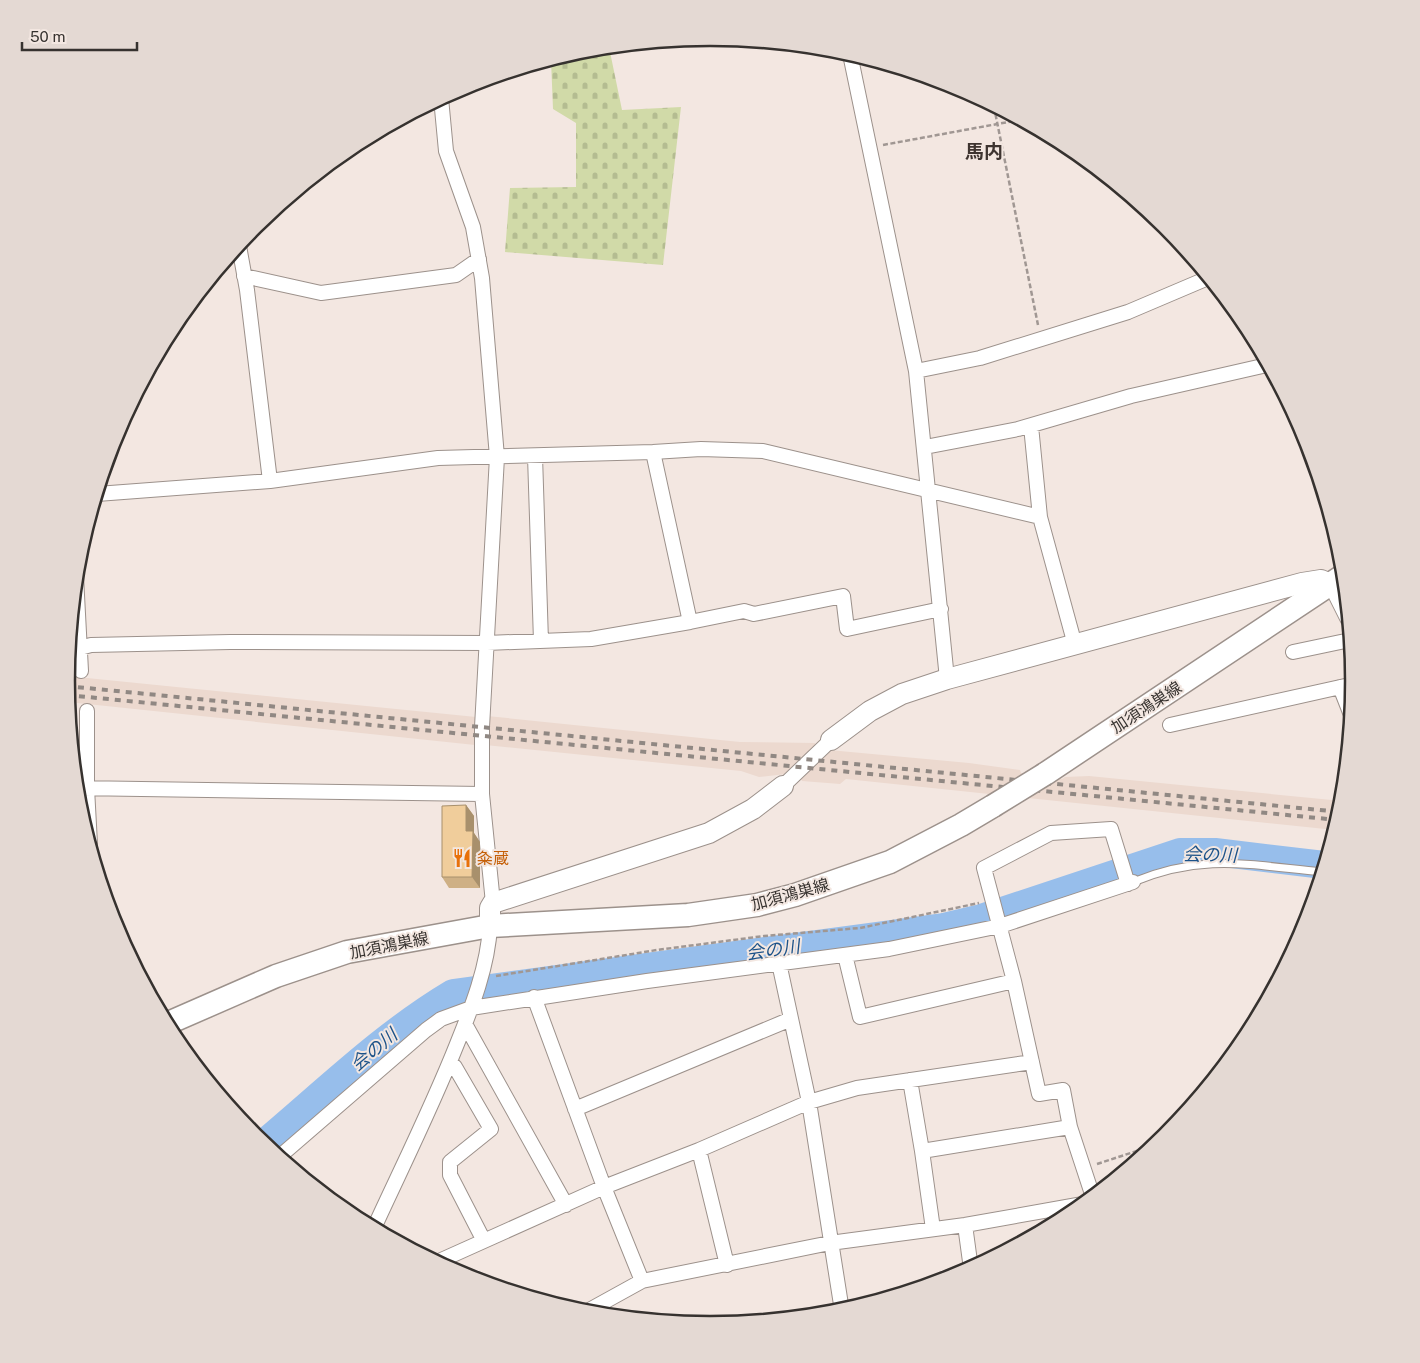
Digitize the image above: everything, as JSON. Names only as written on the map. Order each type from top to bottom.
[{"type":"main road","name":"加須鴻巣線","points":[[174,1021],[276,976],[347,952],[490,926],[688,915],[756,905],[846,879],[890,862],[961,826],[994,806],[1337,580]]},
{"type":"street","points":[[852,62],[916,371],[947,679]]},
{"type":"street","points":[[377,1222],[450,1062],[472,1005],[487,952],[490,908],[493,903],[482,794],[482,727],[497,457],[479,259],[473,227],[446,151],[442,106]]},
{"type":"street","points":[[240,255],[270,481]]},
{"type":"street","points":[[244,276],[321,293],[456,275],[479,259]]},
{"type":"street","points":[[916,371],[980,358],[1128,312],[1202,280]]},
{"type":"street","points":[[925,447],[1030,426],[1132,396],[1261,367]]},
{"type":"street","points":[[1030,426],[1040,517],[1075,645]]},
{"type":"street","points":[[103,494],[270,481],[438,458],[701,449],[763,451],[1040,517]]},
{"type":"street","points":[[653,452],[690,622]]},
{"type":"street","points":[[535,456],[541,641]]},
{"type":"street","points":[[493,903],[709,833],[753,809],[784,786],[831,740],[885,701],[947,679],[1302,583],[1337,580]]},
{"type":"street","points":[[80,648],[91,645],[230,642],[487,643],[591,638],[744,611],[754,614],[843,596],[847,629],[940,609]]},
{"type":"street","points":[[78,617],[81,671]]},
{"type":"street","points":[[1293,652],[1344,641]]},
{"type":"street","points":[[1170,725],[1345,686]]},
{"type":"street","points":[[83,779],[87,711]]},
{"type":"street","points":[[84,788],[482,794]]},
{"type":"street","points":[[284,1153],[426,1030],[441,1019],[472,1005],[889,949],[999,923],[1129,882],[1120,861],[1112,829],[1051,833],[984,868],[999,923],[1014,981],[1039,1094],[1063,1090],[1070,1127],[1090,1190]]},
{"type":"street","points":[[845,955],[860,1017],[1014,981]]},
{"type":"street","points":[[779,963],[809,1102],[841,1303]]},
{"type":"street","points":[[534,997],[574,1109],[642,1281]]},
{"type":"street","points":[[574,1109],[791,1019]]},
{"type":"street","points":[[465,1024],[566,1205]]},
{"type":"street","points":[[450,1062],[455,1067],[491,1129],[450,1162],[450,1175],[484,1241]]},
{"type":"street","points":[[445,1258],[604,1187],[699,1150],[809,1102],[857,1088],[1032,1062]]},
{"type":"street","points":[[910,1080],[922,1151],[932,1229]]},
{"type":"street","points":[[922,1151],[1070,1127]]},
{"type":"street","points":[[699,1150],[727,1265]]},
{"type":"street","points":[[597,1307],[642,1281],[830,1243],[965,1225],[1067,1207]]},
{"type":"street","points":[[965,1225],[970,1260]]},
{"type":"lane","points":[[1129,882],[1177,867],[1220,862],[1316,871]]},
{"type":"path","points":[[995,114],[1041,339]]},
{"type":"path","points":[[870,148],[1010,122]]},
{"type":"path","points":[[479,979],[658,950],[764,936],[860,928],[993,901]]},
{"type":"path","points":[[1083,1168],[1138,1150]]},
{"type":"shaded area","points":[[75,677],[476,717],[477,740],[475,745],[76,703]]},
{"type":"shaded area","points":[[487,716],[740,742],[815,743],[815,749],[786,774],[759,777],[741,771],[485,745]]},
{"type":"shaded area","points":[[829,750],[969,763],[1020,770],[1021,773],[1062,779],[1065,777],[1089,776],[1334,800],[1328,829],[846,779],[840,784],[802,781],[800,776]]},
{"type":"green space","points":[[611,54],[622,110],[681,107],[663,265],[505,252],[510,188],[576,187],[576,123],[553,109],[551,67]]},
{"type":"building","points":[[466,805],[466,831],[473,831],[472,877],[442,877],[442,806]]},
{"type":"waterway","name":"会の川","points":[[269,1139],[355,1064],[403,1027],[453,993],[943,927],[981,918],[1180,852],[1215,852],[1318,864]]},
{"type":"railway","points":[[75,687],[1332,811]]},
{"type":"railway","points":[[75,696],[1330,819]]},
{"type":"place","name":"粂蔵","points":[[462,858]]},
{"type":"district","name":"馬内","points":[[984,151]]}]
